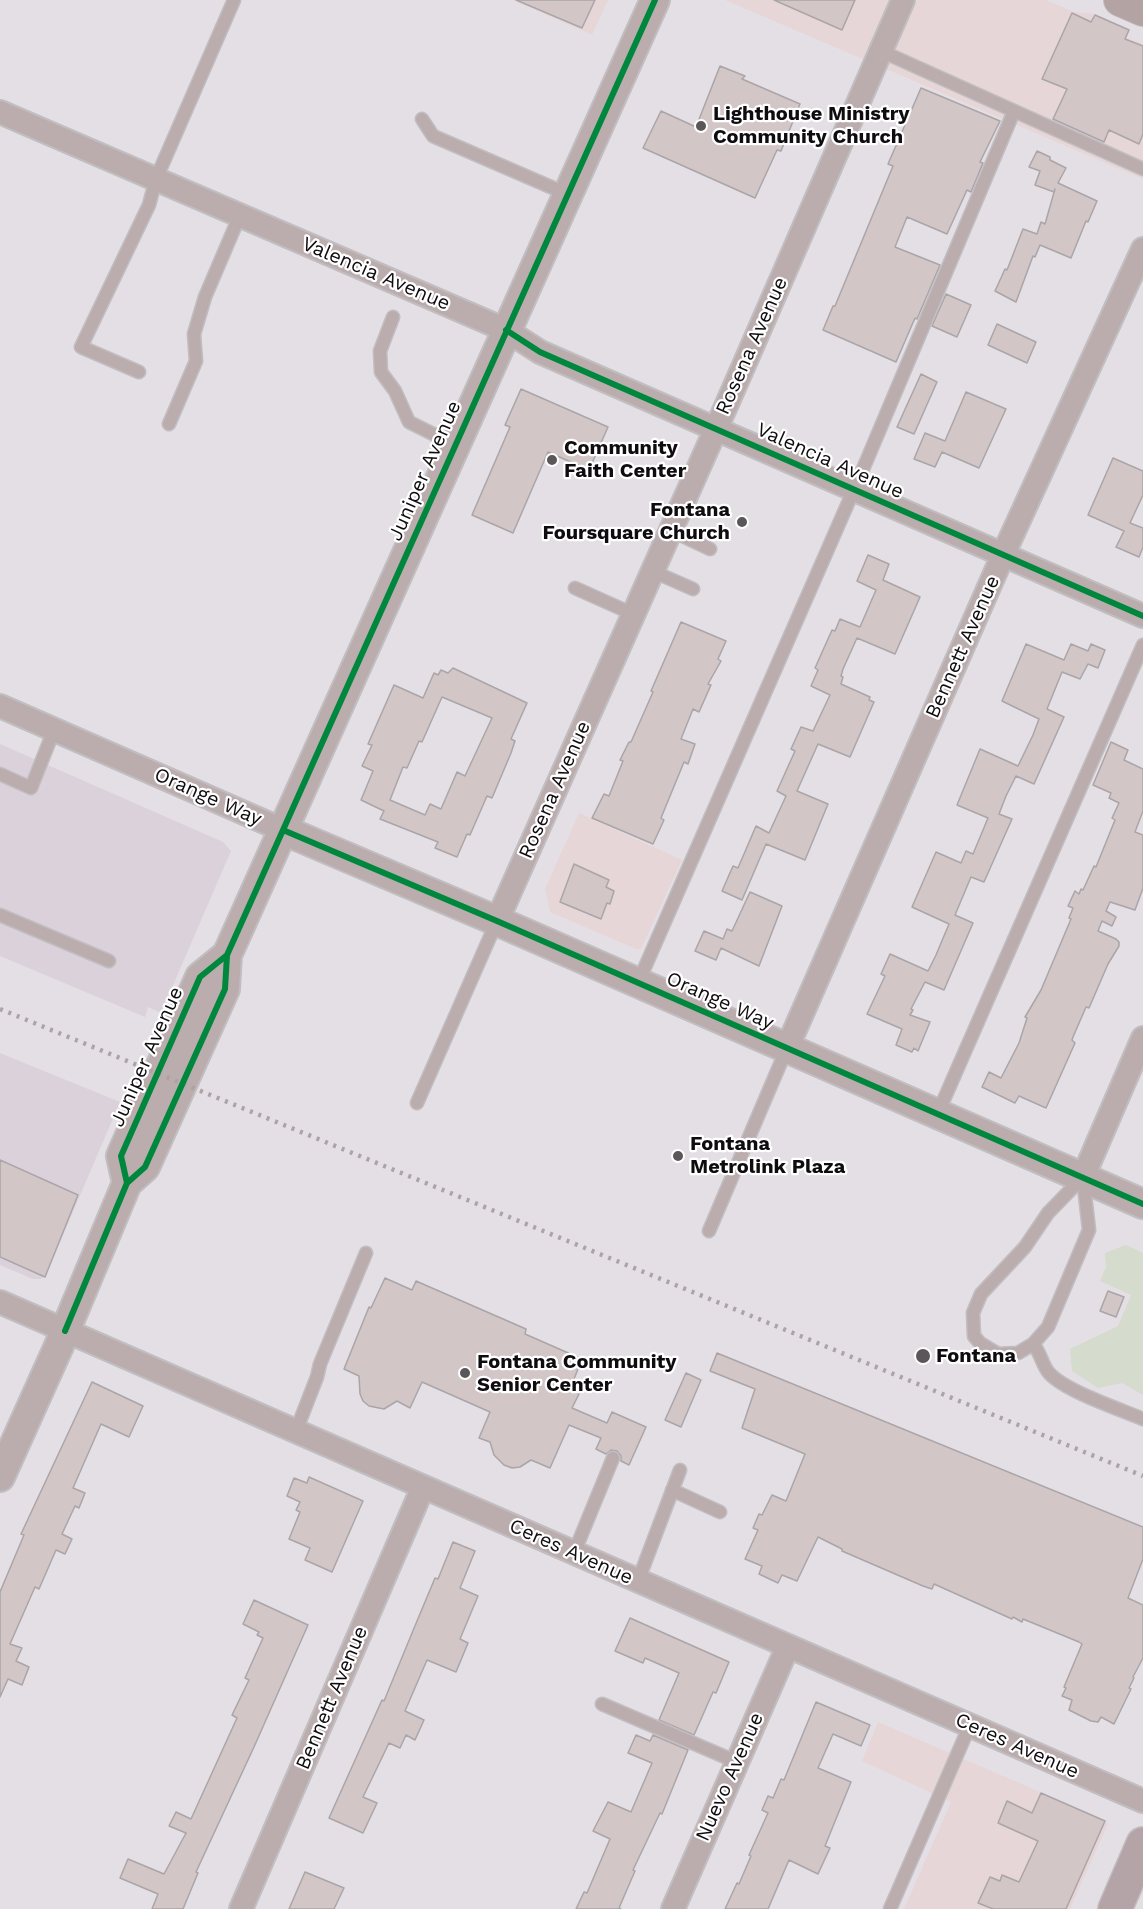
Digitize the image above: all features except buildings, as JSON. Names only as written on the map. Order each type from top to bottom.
[{"type":"main road","points":[[1120,0],[1143,10]]},
{"type":"main road","points":[[1115,1909],[1143,1844]]},
{"type":"street","name":"Juniper Avenue","points":[[0,1477],[65,1331],[127,1182],[145,1167],[225,989],[227,956],[655,0]]},
{"type":"street","name":"Rosena Avenue","points":[[497,921],[903,0]]},
{"type":"street","name":"Valencia Avenue","points":[[0,112],[506,330],[540,352],[1143,616]]},
{"type":"street","name":"Bennett Avenue","points":[[787,1048],[1004,555],[1143,249]]},
{"type":"street","name":"Orange Way","points":[[0,706],[1143,1204]]},
{"type":"street","points":[[1083,1177],[1143,1038]]},
{"type":"street","name":"Ceres Avenue","points":[[0,1302],[1143,1801]]},
{"type":"street","name":"Bennett Avenue","points":[[241,1909],[423,1486]]},
{"type":"street","name":"Nuevo Avenue","points":[[673,1909],[788,1646]]},
{"type":"lane","points":[[139,372],[81,347],[149,205],[156,179],[234,0]]},
{"type":"lane","points":[[881,51],[1143,169]]},
{"type":"lane","points":[[638,983],[854,490],[1014,111]]},
{"type":"lane","points":[[422,119],[433,136],[567,194]]},
{"type":"lane","points":[[169,424],[196,362],[194,334],[205,297],[240,215]]},
{"type":"lane","points":[[393,317],[380,351],[381,372],[395,390],[409,422],[455,446]]},
{"type":"lane","points":[[670,530],[710,549]]},
{"type":"lane","points":[[652,571],[693,589]]},
{"type":"lane","points":[[575,588],[633,614]]},
{"type":"lane","points":[[938,1113],[1143,645]]},
{"type":"lane","points":[[0,774],[31,788],[54,730]]},
{"type":"lane","points":[[0,915],[108,961]]},
{"type":"lane","points":[[417,1103],[497,921]]},
{"type":"lane","points":[[708,1231],[787,1048]]},
{"type":"lane","points":[[1083,1177],[1089,1230],[1048,1327],[1033,1344],[1018,1353],[998,1354],[980,1343],[974,1336],[973,1313],[981,1294],[1025,1247],[1048,1213],[1083,1177]]},
{"type":"lane","points":[[296,1431],[320,1364],[366,1253]]},
{"type":"lane","points":[[1033,1344],[1040,1351],[1048,1372],[1062,1384],[1143,1419]]},
{"type":"lane","points":[[574,1553],[613,1458]]},
{"type":"lane","points":[[638,1581],[680,1470]]},
{"type":"lane","points":[[672,1490],[720,1512]]},
{"type":"lane","points":[[602,1704],[737,1762]]},
{"type":"lane","points":[[890,1909],[969,1725]]},
{"type":"shaded area","points":[[513,0],[608,0],[592,35]]},
{"type":"shaded area","points":[[725,0],[1046,0],[1074,12],[1095,14],[1130,29],[1127,38],[1143,44],[1143,179]]},
{"type":"shaded area","points":[[0,744],[223,842],[231,851],[161,1013],[148,1007],[145,1017],[0,956]]},
{"type":"shaded area","points":[[579,813],[682,860],[641,949],[636,949],[550,912],[545,889]]},
{"type":"shaded area","points":[[0,1053],[120,1102],[46,1275],[41,1279],[33,1279],[0,1265]]},
{"type":"shaded area","points":[[1126,1245],[1143,1253],[1143,1395],[1122,1383],[1098,1388],[1072,1371],[1070,1349],[1118,1326],[1131,1295],[1100,1281],[1106,1267],[1105,1253]]},
{"type":"shaded area","points":[[878,1722],[1105,1820],[1108,1824],[1070,1909],[904,1909],[951,1802],[862,1761]]},
{"type":"railway","points":[[0,1009],[1143,1476]]},
{"type":"cycle path","points":[[65,1331],[127,1183],[145,1167],[225,989],[227,955],[655,0]]},
{"type":"cycle path","points":[[506,330],[540,352],[1143,616]]},
{"type":"cycle path","points":[[283,830],[497,921],[1143,1204]]},
{"type":"cycle path","points":[[127,1183],[121,1156],[200,977],[227,955]]},
{"type":"place","name":"Lighthouse Ministry Community Church","points":[[701,126]]},
{"type":"place","name":"Community Faith Center","points":[[552,460]]},
{"type":"place","name":"Fontana Foursquare Church","points":[[742,522]]},
{"type":"place","name":"Fontana Metrolink Plaza","points":[[678,1156]]},
{"type":"place","name":"Fontana","points":[[923,1356]]},
{"type":"place","name":"Fontana Community Senior Center","points":[[465,1373]]}]
